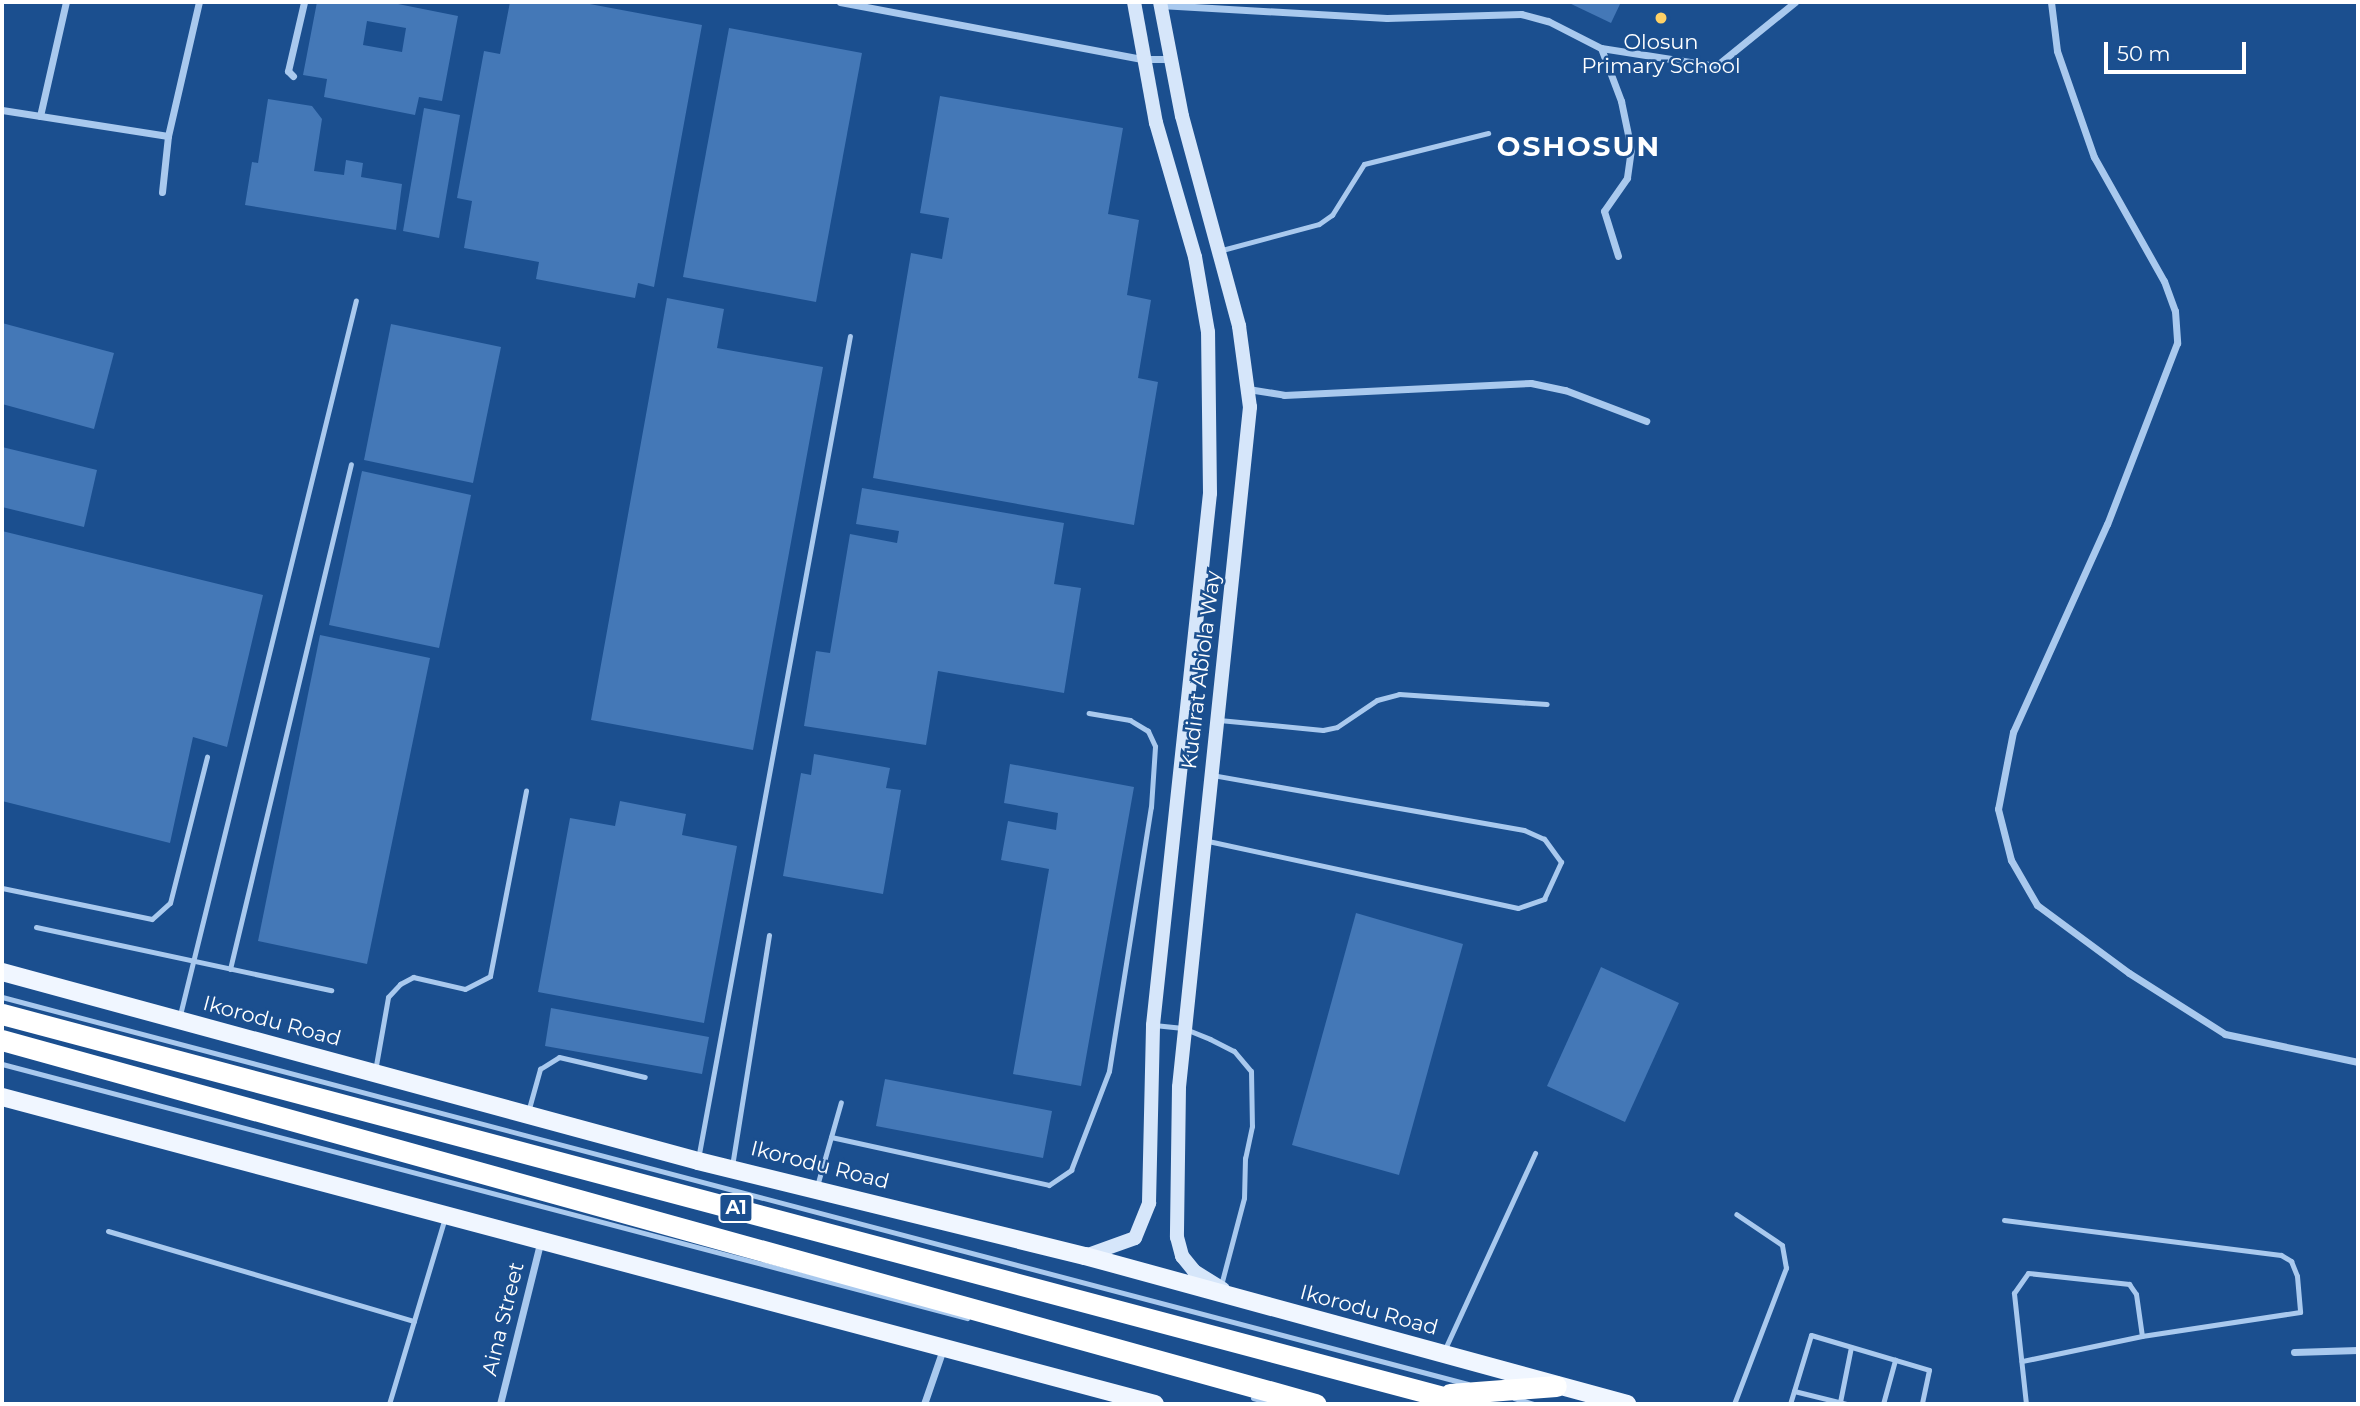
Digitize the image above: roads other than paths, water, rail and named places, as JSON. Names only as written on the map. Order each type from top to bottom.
[{"type":"highway","name":"A1","points":[[2,1014],[1471,1404]]},
{"type":"highway","name":"A1","points":[[2,1040],[1315,1404]]},
{"type":"highway","points":[[1437,1395],[1556,1386]]},
{"type":"main road","name":"Kudirat Abiola Way","points":[[1085,1256],[1125,1244],[1144,1225],[1152,1154],[1153,1025],[1210,493],[1212,391],[1195,257],[1142,59],[1134,2]]},
{"type":"main road","name":"Kudirat Abiola Way","points":[[1160,4],[1170,59],[1222,250],[1248,389],[1244,496],[1215,719],[1183,1028],[1177,1237],[1182,1256],[1194,1271],[1220,1288],[1263,1307]]},
{"type":"main road","name":"Ikorodu Road","points":[[2,972],[178,1022],[698,1161],[1085,1256],[1263,1307],[1628,1404]]},
{"type":"main road","points":[[2,1097],[540,1243],[1155,1404]]},
{"type":"street","points":[[40,116],[66,2]]},
{"type":"street","points":[[162,192],[168,136],[200,2]]},
{"type":"street","points":[[293,76],[288,71],[304,2]]},
{"type":"street","points":[[840,2],[1142,59],[1170,59]]},
{"type":"street","points":[[1160,4],[1387,18],[1521,14],[1548,21],[1601,48],[1716,66],[1796,2]]},
{"type":"street","points":[[2051,2],[2057,51],[2094,157],[2165,281],[2175,311],[2177,343],[2107,524],[2013,732],[1998,808],[2011,860],[2037,905],[2129,973],[2225,1034],[2358,1062]]},
{"type":"street","points":[[1601,48],[1621,101],[1631,149],[1628,178],[1605,211],[1618,256]]},
{"type":"street","points":[[2,110],[168,136]]},
{"type":"street","points":[[1248,389],[1284,395],[1531,383],[1565,390],[1646,421]]},
{"type":"street","name":"Aina Street","points":[[499,1404],[540,1243]]},
{"type":"street","points":[[924,1404],[943,1349]]},
{"type":"street","points":[[2294,1352],[2358,1350]]},
{"type":"lane","points":[[1222,250],[1320,224],[1332,215],[1364,164],[1488,133]]},
{"type":"lane","points":[[178,1022],[356,300]]},
{"type":"lane","points":[[698,1161],[850,336]]},
{"type":"lane","points":[[230,969],[351,464]]},
{"type":"lane","points":[[1215,719],[1323,730],[1337,727],[1377,700],[1399,694],[1547,704]]},
{"type":"lane","points":[[831,1137],[1049,1185],[1071,1170],[1109,1071],[1151,807],[1155,746],[1148,731],[1130,720],[1090,713]]},
{"type":"lane","points":[[2,888],[152,919],[170,903],[207,757]]},
{"type":"lane","points":[[1203,840],[1518,908],[1544,898],[1561,862],[1544,839],[1524,830],[1210,775]]},
{"type":"lane","points":[[374,1074],[388,997],[400,984],[413,977],[465,989],[490,976],[526,790]]},
{"type":"lane","points":[[36,928],[331,990]]},
{"type":"lane","points":[[731,1169],[769,935]]},
{"type":"lane","points":[[2,997],[1534,1404]]},
{"type":"lane","points":[[1153,1025],[1183,1028],[1234,1051],[1251,1071],[1252,1125],[1245,1158],[1244,1198],[1220,1288]]},
{"type":"lane","points":[[527,1115],[540,1069],[559,1057],[645,1077]]},
{"type":"lane","points":[[2,1064],[981,1322]]},
{"type":"lane","points":[[816,1189],[841,1102]]},
{"type":"lane","points":[[1442,1355],[1535,1153]]},
{"type":"lane","points":[[1734,1404],[1786,1268],[1782,1245],[1736,1214]]},
{"type":"lane","points":[[389,1404],[445,1217]]},
{"type":"lane","points":[[2004,1220],[2281,1255],[2291,1261],[2300,1312],[2142,1336],[2022,1361]]},
{"type":"lane","points":[[108,1231],[414,1321]]},
{"type":"lane","points":[[2025,1404],[2014,1293],[2028,1273],[2129,1284],[2136,1294],[2142,1336]]},
{"type":"lane","points":[[1790,1404],[1811,1335],[1929,1370],[1922,1404]]},
{"type":"lane","points":[[1840,1402],[1851,1347]]},
{"type":"lane","points":[[1122,1360],[1199,1382]]},
{"type":"lane","points":[[1883,1404],[1895,1360]]},
{"type":"lane","points":[[1794,1391],[1847,1404]]},
{"type":"lane","points":[[1250,1397],[1275,1404]]},
{"type":"place","name":"Olosun Primary School","points":[[1661,18]]},
{"type":"district","name":"OSHOSUN","points":[[1579,146]]}]
